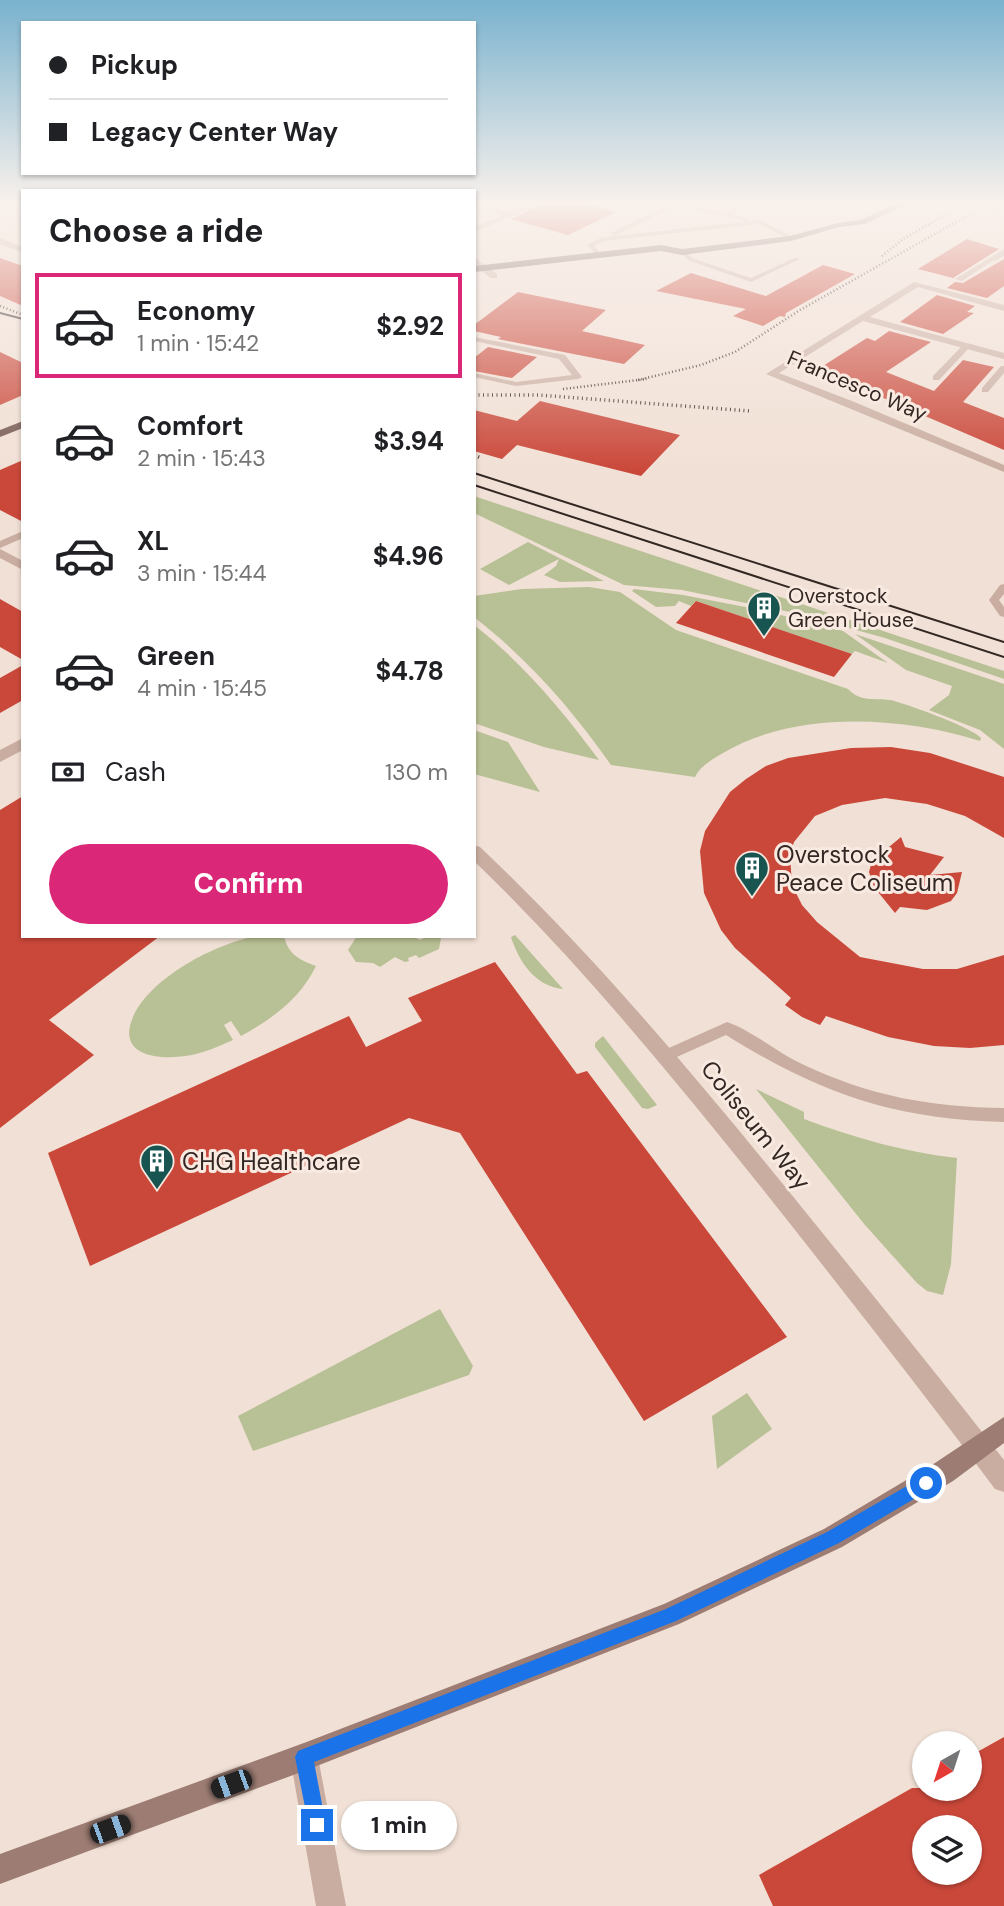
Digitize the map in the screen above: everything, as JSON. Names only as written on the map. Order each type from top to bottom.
[{"type":"main road","points":[[0,434],[21,425]]},
{"type":"main road","points":[[0,1869],[304,1757],[723,1592],[833,1538],[980,1448],[1004,1429]]},
{"type":"street","name":"Francesco Way","points":[[903,293],[771,374],[848,403],[1004,469]]},
{"type":"street","name":"Francesco Way","points":[[951,293],[1004,307]]},
{"type":"street","points":[[862,318],[965,348],[1004,356]]},
{"type":"street","points":[[0,553],[21,565]]},
{"type":"street","points":[[0,757],[21,744]]},
{"type":"street","name":"Coliseum Way","points":[[476,853],[561,936],[665,1056],[925,1375],[1004,1480]]},
{"type":"street","points":[[304,1757],[331,1906]]},
{"type":"lane","points":[[476,339],[562,357],[578,377],[516,384],[476,375]]},
{"type":"lane","points":[[936,378],[965,348]]},
{"type":"lane","points":[[985,390],[1004,368]]},
{"type":"lane","points":[[0,545],[21,535]]},
{"type":"lane","points":[[1004,587],[994,600],[1004,614]]},
{"type":"lane","points":[[665,1056],[727,1028],[793,1069],[844,1091],[915,1109],[957,1114],[1004,1115]]},
{"type":"green space","points":[[476,497],[1004,671],[1004,679],[885,638],[795,613],[682,590],[624,585],[476,514]]},
{"type":"green space","points":[[528,542],[604,581],[560,582],[544,575],[556,566],[559,559],[509,585],[480,569]]},
{"type":"green space","points":[[589,587],[620,592],[676,630],[848,689],[862,698],[890,700],[923,711],[966,728],[981,738],[980,741],[917,726],[883,722],[815,724],[783,729],[752,739],[711,760],[695,777],[611,765],[581,724],[548,686],[513,650],[476,619],[476,596],[522,589]]},
{"type":"green space","points":[[634,589],[761,610],[843,631],[888,663],[855,651],[852,654],[696,601],[691,606],[679,601],[675,606],[656,607],[632,591]]},
{"type":"green space","points":[[476,627],[541,688],[599,760],[544,747],[476,724]]},
{"type":"green space","points":[[855,634],[1004,684],[1004,749],[980,730],[929,710],[949,695],[952,686],[906,670]]},
{"type":"green space","points":[[476,731],[508,742],[540,792],[476,775]]},
{"type":"green space","points":[[515,935],[563,989],[536,978],[514,946],[511,937]]},
{"type":"green space","points":[[285,938],[295,956],[316,966],[293,998],[264,1023],[241,1036],[231,1021],[224,1025],[233,1040],[207,1051],[178,1057],[150,1055],[139,1051],[132,1043],[129,1032],[133,1017],[142,1002],[186,964],[240,940]]},
{"type":"green space","points":[[356,938],[441,938],[439,949],[419,958],[416,955],[408,958],[409,961],[405,962],[395,957],[380,967],[373,963],[356,962],[348,950]]},
{"type":"green space","points":[[603,1036],[657,1105],[648,1109],[642,1108],[595,1047],[595,1043]]},
{"type":"green space","points":[[756,1089],[804,1112],[804,1119],[823,1126],[899,1148],[957,1158],[951,1264],[943,1295],[927,1291],[917,1283],[865,1225]]},
{"type":"green space","points":[[440,1309],[473,1366],[469,1375],[253,1451],[238,1416]]},
{"type":"green space","points":[[747,1393],[772,1429],[717,1469],[712,1416]]},
{"type":"building","points":[[0,293],[21,293],[21,305],[0,296]]},
{"type":"building","points":[[517,293],[523,293],[606,310],[582,331],[645,345],[624,364],[498,339],[501,337],[476,331],[476,324]]},
{"type":"building","points":[[666,293],[756,293],[766,296],[772,293],[821,293],[786,313],[785,317],[780,316],[763,326],[733,316],[746,309]]},
{"type":"building","points":[[967,293],[994,293],[987,298]]},
{"type":"building","points":[[937,295],[975,306],[967,312],[974,313],[943,334],[900,322]]},
{"type":"building","points":[[889,331],[931,342],[886,372],[934,391],[963,360],[994,367],[963,402],[1004,418],[1004,450],[874,394],[878,392],[815,371],[867,338],[875,341]]},
{"type":"building","points":[[488,347],[537,357],[512,378],[476,371],[476,356]]},
{"type":"building","points":[[0,352],[21,362],[21,396],[0,405]]},
{"type":"building","points":[[540,401],[680,435],[641,476],[517,445],[502,459],[476,452],[476,411],[517,421]]},
{"type":"building","points":[[21,461],[21,521],[0,510],[0,470]]},
{"type":"building","points":[[0,599],[21,611],[21,659],[0,647]]},
{"type":"building","name":"Overstock Green House","points":[[696,601],[852,654],[834,677],[676,623]]},
{"type":"building","points":[[21,666],[21,701],[0,713],[0,678]]},
{"type":"building","name":"Overstock Peace Coliseum","points":[[891,747],[930,753],[1004,777],[1004,838],[965,816],[927,804],[885,798],[842,805],[815,816],[794,842],[790,855],[792,885],[802,905],[817,922],[860,957],[923,969],[957,969],[1004,955],[1004,1045],[970,1048],[934,1046],[888,1037],[826,1016],[820,1025],[802,1017],[785,1005],[791,998],[735,948],[721,930],[704,893],[700,851],[705,831],[730,792],[746,779],[766,766],[788,758],[851,748]]},
{"type":"building","points":[[21,797],[21,938],[157,938],[49,1020],[94,1055],[0,1128],[0,810]]},
{"type":"building","points":[[901,837],[905,847],[944,857],[930,875],[962,872],[957,893],[951,901],[927,910],[900,907],[895,913],[874,887],[869,872],[872,861]]},
{"type":"building","name":"CHG Healthcare","points":[[495,962],[577,1074],[587,1071],[787,1337],[644,1421],[460,1133],[409,1118],[90,1266],[48,1153],[349,1016],[366,1047],[422,1021],[408,998]]},
{"type":"building","points":[[1004,1737],[1004,1906],[773,1906],[759,1875],[912,1788],[912,1801],[982,1801],[982,1749]]},
{"type":"tram line","points":[[0,313],[21,318]]},
{"type":"tram line","points":[[476,474],[1004,642]]},
{"type":"tram line","points":[[476,486],[1004,657]]},
{"type":"railway","points":[[638,380],[701,365],[735,352],[830,293]]},
{"type":"railway","points":[[0,306],[21,314]]},
{"type":"railway","points":[[563,389],[647,379]]},
{"type":"railway","points":[[476,395],[538,395],[750,411]]},
{"type":"railway","points":[[476,456],[481,458]]},
{"type":"place","name":"Overstock Green House","points":[[764,638]]},
{"type":"place","name":"Overstock Peace Coliseum","points":[[752,898]]},
{"type":"place","name":"CHG Healthcare","points":[[157,1191]]},
{"type":"route","points":[[317,1825],[304,1757],[670,1615],[833,1538],[926,1483]]}]
